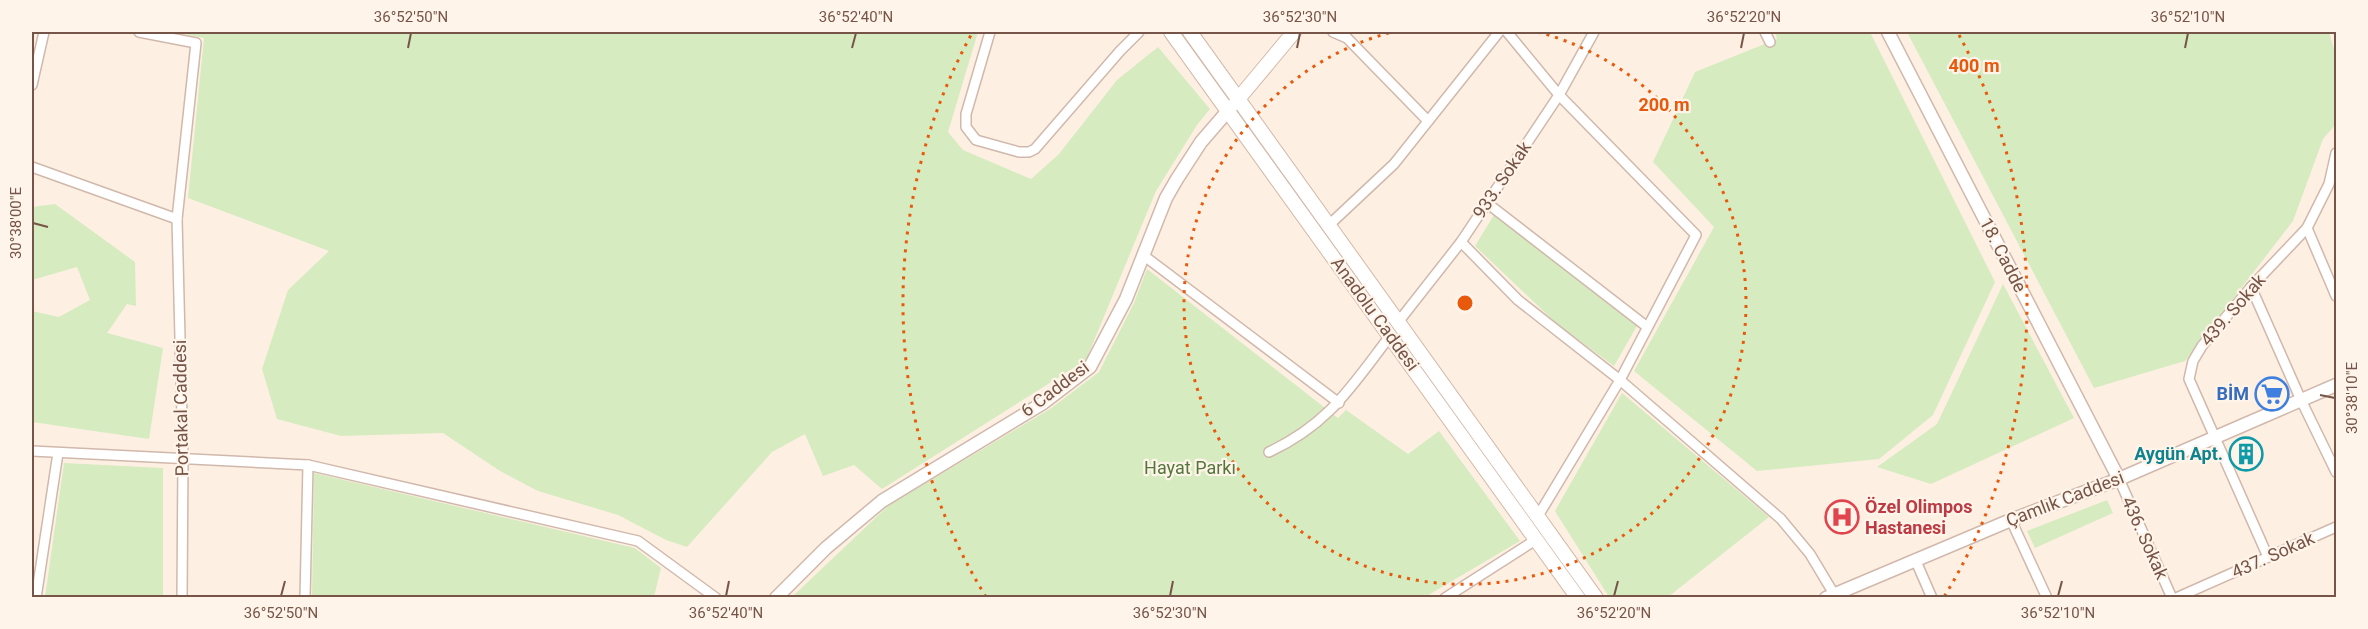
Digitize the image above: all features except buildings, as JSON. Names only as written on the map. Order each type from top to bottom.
[{"type":"main road","name":"Anadolu Caddesi","points":[[1171,32],[1578,597]]},
{"type":"main road","name":"Anadolu Caddesi","points":[[1190,32],[1596,597]]},
{"type":"main road","points":[[1239,98],[1293,32]]},
{"type":"street","points":[[32,85],[44,32]]},
{"type":"street","name":"Portakal Caddesi","points":[[140,32],[196,43],[177,219],[183,458],[182,597]]},
{"type":"street","points":[[990,32],[966,114],[966,127],[976,140],[1024,153],[1035,149],[1139,32]]},
{"type":"street","points":[[1333,32],[1347,38],[1428,121]]},
{"type":"street","points":[[1329,225],[1394,164],[1499,32]]},
{"type":"street","points":[[1507,32],[1559,95],[1696,235],[1646,326],[1620,380],[1538,516]]},
{"type":"street","name":"933. Sokak","points":[[1399,321],[1461,242],[1559,95],[1594,32]]},
{"type":"street","points":[[1765,32],[1770,42]]},
{"type":"street","name":"18. Cadde","points":[[1888,32],[2119,479]]},
{"type":"street","name":"6 Caddesi","points":[[776,597],[826,548],[882,501],[1043,403],[1090,367],[1126,299],[1177,179],[1200,142],[1239,98]]},
{"type":"street","name":"439. Sokak","points":[[2268,557],[2189,379],[2193,361],[2202,346],[2252,287],[2307,228],[2329,184],[2337,153]]},
{"type":"street","points":[[32,167],[177,219]]},
{"type":"street","points":[[1487,203],[1646,326]]},
{"type":"street","points":[[2307,228],[2337,296]]},
{"type":"street","points":[[1461,242],[1518,300],[1620,380],[1781,519],[1810,554],[1830,596]]},
{"type":"street","points":[[1143,255],[1339,403]]},
{"type":"street","points":[[2252,287],[2301,400],[2337,472]]},
{"type":"street","points":[[1269,452],[1291,442],[1339,403],[1390,336]]},
{"type":"street","name":"Çamlık Caddesi","points":[[1830,596],[2011,520],[2119,479],[2337,384]]},
{"type":"street","points":[[32,451],[308,465],[638,541],[716,597]]},
{"type":"street","points":[[36,597],[58,453]]},
{"type":"street","points":[[305,597],[308,465]]},
{"type":"street","name":"436. Sokak","points":[[2119,479],[2174,597]]},
{"type":"street","points":[[2011,520],[2047,597]]},
{"type":"street","name":"437. Sokak","points":[[2174,597],[2337,527]]},
{"type":"street","points":[[1445,597],[1461,594],[1537,539]]},
{"type":"street","points":[[1915,559],[1932,597]]},
{"type":"green space","points":[[173,32],[978,32],[948,132],[963,150],[1031,179],[1059,154],[1117,80],[1158,47],[1210,109],[1197,125],[1156,191],[1086,360],[882,489],[854,465],[823,476],[805,434],[772,452],[687,547],[666,540],[618,515],[538,491],[500,471],[443,433],[341,436],[277,419],[262,369],[288,290],[329,251],[188,198],[204,38]]},
{"type":"green space","points":[[1775,32],[1870,32],[1995,282],[1933,415],[1879,459],[1757,471],[1634,371],[1714,227],[1653,162],[1695,72],[1777,39]]},
{"type":"green space","points":[[1907,32],[2329,32],[2336,56],[2336,124],[2323,139],[2293,221],[2185,361],[2094,388]]},
{"type":"green space","points":[[55,204],[135,262],[136,306],[127,304],[107,333],[163,348],[149,439],[32,422],[32,311],[59,317],[90,300],[77,267],[32,280],[32,207]]},
{"type":"green space","points":[[1494,215],[1637,326],[1614,366],[1557,324],[1475,246]]},
{"type":"green space","name":"Hayat Parkı","points":[[1147,269],[1338,418],[1346,410],[1408,454],[1439,431],[1520,541],[1425,597],[791,598],[889,505],[1050,409],[1099,372],[1134,303]]},
{"type":"green space","points":[[2003,284],[2074,418],[1931,484],[1877,467],[1937,424]]},
{"type":"green space","points":[[1622,393],[1769,517],[1668,597],[1609,597],[1555,511]]},
{"type":"green space","points":[[64,463],[163,468],[163,597],[45,597]]},
{"type":"green space","points":[[314,473],[635,548],[661,568],[654,597],[312,597]]},
{"type":"green space","points":[[2107,500],[2113,513],[2035,548],[2027,531]]},
{"type":"place","name":"BİM","points":[[2272,394]]},
{"type":"place","name":"Aygün Apt.","points":[[2246,454]]},
{"type":"place","name":"Özel Olimpos Hastanesi","points":[[1842,517]]}]
